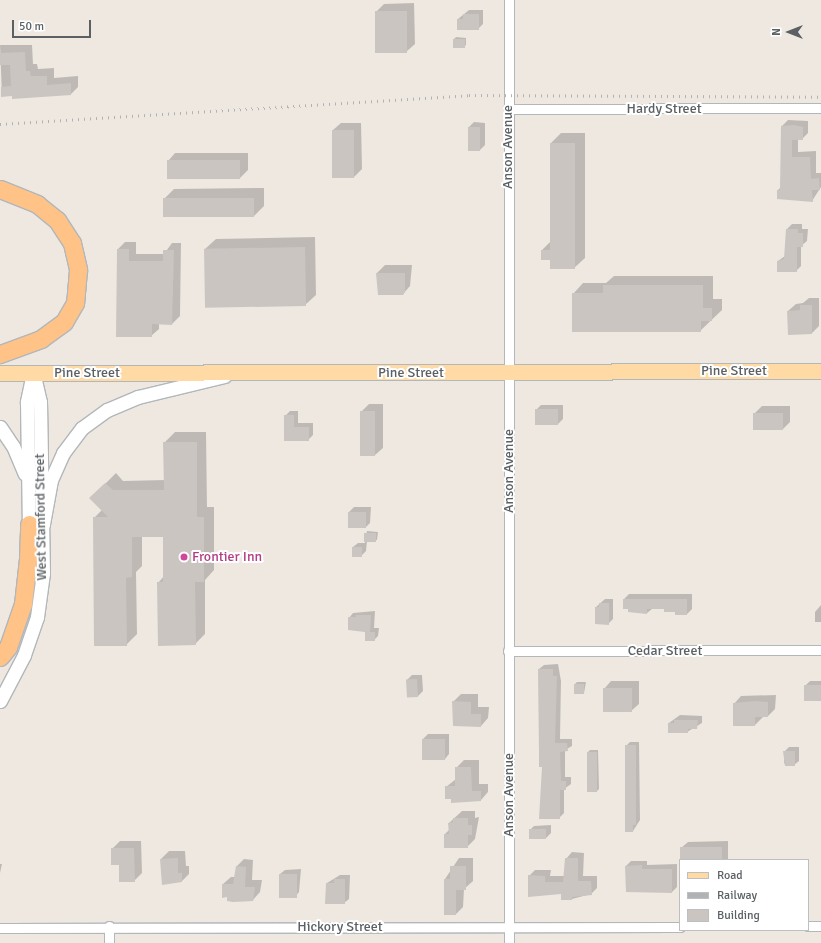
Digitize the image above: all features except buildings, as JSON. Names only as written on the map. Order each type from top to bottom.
[{"type":"highway","points":[[0,189],[37,204],[57,220],[72,243],[78,270],[75,303],[64,322],[41,340],[0,354]]},
{"type":"highway","points":[[0,657],[8,647],[23,604],[28,559],[36,524]]},
{"type":"main road","name":"Pine Street","points":[[0,373],[821,371]]},
{"type":"main road","points":[[30,498],[27,402],[33,373]]},
{"type":"main road","name":"West Stamford Street","points":[[0,701],[24,655],[37,617],[43,573],[36,524],[40,498],[40,402],[33,373]]},
{"type":"main road","points":[[36,524],[51,480],[63,453],[82,428],[107,410],[138,397],[236,373]]},
{"type":"main road","points":[[0,427],[14,446],[24,468],[36,524]]},
{"type":"street","name":"Anson Avenue","points":[[509,0],[509,943]]},
{"type":"street","name":"Hardy Street","points":[[508,109],[821,108]]},
{"type":"street","name":"Cedar Street","points":[[508,651],[821,650]]},
{"type":"street","name":"Hickory Street","points":[[0,928],[109,926],[509,928],[679,927]]},
{"type":"street","points":[[109,926],[109,943]]},
{"type":"street","points":[[809,926],[821,926]]},
{"type":"railway","points":[[0,124],[469,95],[821,97]]},
{"type":"place","name":"Frontier Inn","points":[[184,557]]}]
